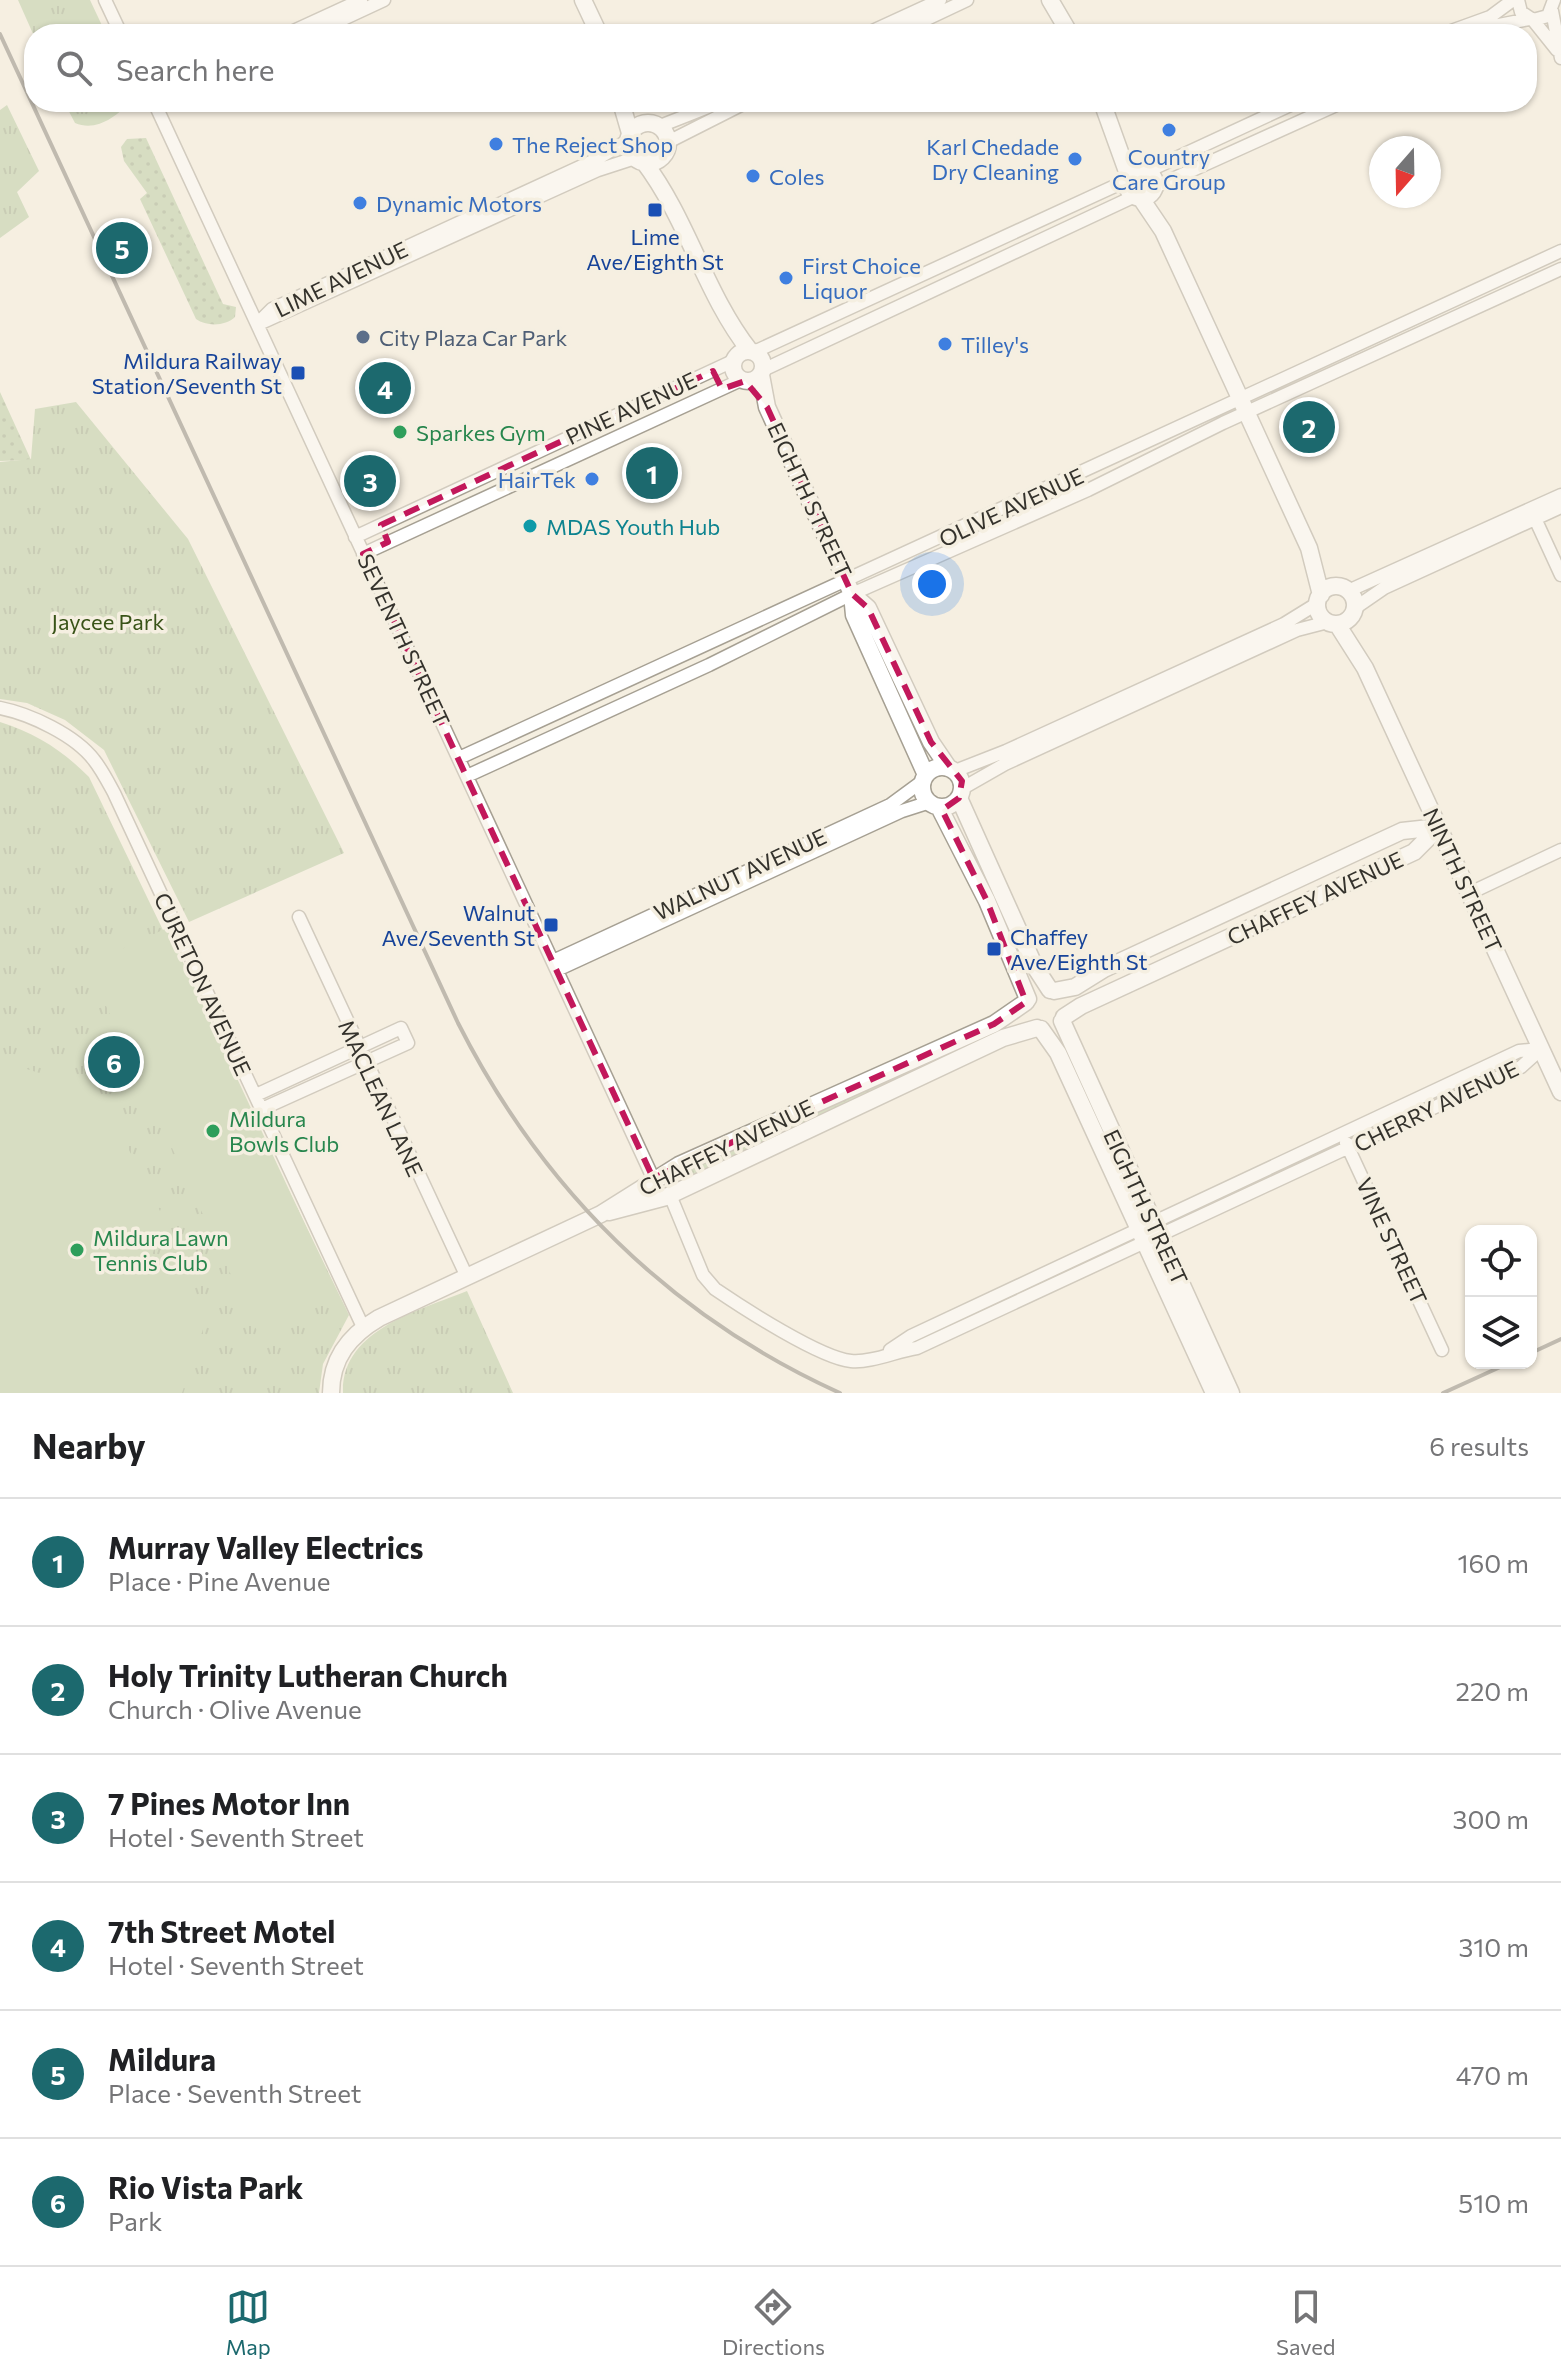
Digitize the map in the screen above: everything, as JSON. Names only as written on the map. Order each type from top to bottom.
[{"type":"street","points":[[105,0],[116,24]]},
{"type":"street","points":[[309,24],[361,0]]},
{"type":"street","points":[[332,24],[384,0]]},
{"type":"street","points":[[573,0],[584,24]]},
{"type":"street","points":[[583,0],[594,24]]},
{"type":"street","points":[[888,24],[940,0]]},
{"type":"street","points":[[916,24],[967,0]]},
{"type":"street","points":[[1050,0],[1066,24]]},
{"type":"street","points":[[1059,0],[1066,24]]},
{"type":"street","points":[[1471,24],[1490,17],[1516,0],[1521,12],[1534,24]]},
{"type":"street","points":[[1505,24],[1544,19],[1555,5]]},
{"type":"street","points":[[1555,5],[1560,55]]},
{"type":"street","points":[[1537,27],[1560,55]]},
{"type":"street","name":"SEVENTH STREET","points":[[159,112],[653,1178]]},
{"type":"street","points":[[623,112],[639,160],[666,191],[743,355]]},
{"type":"street","points":[[640,112],[660,136],[666,191]]},
{"type":"street","points":[[639,160],[660,136],[703,112]]},
{"type":"street","points":[[629,137],[660,136],[721,112]]},
{"type":"street","points":[[1106,112],[1309,548],[1320,614],[1343,618]]},
{"type":"street","name":"PINE AVENUE","points":[[762,372],[1028,245],[1277,112]]},
{"type":"street","points":[[1297,112],[1300,122]]},
{"type":"street","name":"PINE AVENUE","points":[[355,537],[1020,229],[1322,112]]},
{"type":"street","name":"LIME AVENUE","points":[[257,324],[272,309],[595,160],[629,137]]},
{"type":"street","name":"LIME AVENUE","points":[[257,324],[277,319],[598,170],[639,160]]},
{"type":"street","points":[[1020,229],[1028,245]]},
{"type":"street","name":"OLIVE AVENUE","points":[[459,758],[849,587],[1088,490],[1244,406],[1561,251]]},
{"type":"street","name":"OLIVE AVENUE","points":[[1244,406],[1561,269]]},
{"type":"street","name":"EIGHTH STREET","points":[[767,407],[735,374],[743,355],[763,361],[767,407],[849,587],[854,615],[925,777]]},
{"type":"street","points":[[713,371],[722,389]]},
{"type":"street","points":[[743,380],[762,372]]},
{"type":"street","name":"PINE AVENUE","points":[[363,554],[743,380]]},
{"type":"street","points":[[934,804],[950,805],[961,793],[1005,764],[1283,636],[1343,618],[1384,588],[1533,514],[1561,495]]},
{"type":"street","points":[[951,769],[1035,967],[1063,999],[1063,1019],[1053,1028],[1039,1028],[1025,1014],[1027,1000],[987,901],[934,804],[923,792],[925,777],[936,768],[951,769],[1006,751],[1284,624],[1329,588],[1344,589],[1533,514],[1561,507]]},
{"type":"street","points":[[1533,514],[1561,575]]},
{"type":"street","points":[[381,525],[388,542]]},
{"type":"street","points":[[1309,548],[1344,589],[1343,618]]},
{"type":"street","name":"EIGHTH STREET","points":[[849,587],[868,608],[931,742],[951,769]]},
{"type":"street","name":"OLIVE AVENUE","points":[[467,776],[709,665],[849,587]]},
{"type":"street","name":"NINTH STREET","points":[[1343,618],[1561,1092]]},
{"type":"street","name":"CURETON AVENUE","points":[[0,708],[16,711],[60,733],[93,758],[114,793],[363,1327]]},
{"type":"street","name":"WALNUT AVENUE","points":[[555,966],[890,805],[925,777]]},
{"type":"street","name":"WALNUT AVENUE","points":[[555,966],[894,814],[934,804]]},
{"type":"street","name":"CHAFFEY AVENUE","points":[[1052,990],[1081,984],[1172,937],[1402,831],[1439,827]]},
{"type":"street","name":"CHAFFEY AVENUE","points":[[1063,1019],[1182,959],[1414,852],[1439,827]]},
{"type":"street","points":[[1470,893],[1561,850]]},
{"type":"street","points":[[1307,876],[1317,897]]},
{"type":"street","name":"MACLEAN LANE","points":[[299,917],[364,1063],[467,1277]]},
{"type":"street","points":[[1172,937],[1182,959]]},
{"type":"street","points":[[1027,1000],[1037,991],[1052,990]]},
{"type":"street","name":"CHAFFEY AVENUE","points":[[363,1327],[601,1214],[653,1178],[994,1024],[1027,1000]]},
{"type":"street","name":"EIGHTH STREET","points":[[1063,1019],[1214,1393]]},
{"type":"street","points":[[256,1095],[401,1028],[408,1043],[262,1109]]},
{"type":"street","name":"EIGHTH STREET","points":[[1039,1028],[1058,1053],[1231,1393]]},
{"type":"street","name":"CHAFFEY AVENUE","points":[[601,1214],[666,1196],[1003,1038],[1039,1028]]},
{"type":"street","name":"CHERRY AVENUE","points":[[666,1196],[707,1282],[725,1296],[841,1358],[856,1361],[917,1348],[1341,1133],[1519,1051],[1541,1049]]},
{"type":"street","name":"CHERRY AVENUE","points":[[1148,1231],[1349,1148],[1521,1067],[1541,1049]]},
{"type":"street","points":[[911,1060],[920,1078]]},
{"type":"street","points":[[780,1120],[788,1138]]},
{"type":"street","name":"VINE STREET","points":[[1341,1133],[1442,1350]]},
{"type":"street","points":[[653,1178],[666,1196]]},
{"type":"street","points":[[331,1393],[337,1361],[351,1338],[363,1327]]},
{"type":"highlighted area","points":[[713,371],[722,389],[745,381],[767,407],[852,594],[868,608],[931,742],[962,781],[959,798],[942,810],[987,901],[1026,1002],[994,1024],[653,1178],[363,554],[388,542],[381,525],[650,398]]},
{"type":"green space","points":[[18,0],[90,0],[101,24],[29,24]]},
{"type":"green space","points":[[7,105],[39,171],[17,192],[29,217],[0,238],[0,110]]},
{"type":"green space","points":[[69,112],[119,112],[90,126],[75,123]]},
{"type":"green space","points":[[146,138],[223,304],[236,307],[235,317],[227,322],[211,324],[196,319],[140,199],[147,193],[124,161],[121,147],[127,139]]},
{"type":"green space","points":[[0,392],[31,460],[0,461]]},
{"type":"green space","name":"Jaycee Park","points":[[76,402],[188,539],[344,853],[189,922],[104,750],[65,720],[27,703],[0,699],[0,462],[31,459],[35,409]]},
{"type":"green space","points":[[0,722],[48,744],[89,777],[349,1315],[323,1364],[319,1393],[0,1393]]},
{"type":"green space","name":"Mildura Bowls Club","points":[[167,928],[339,1297],[258,1333],[87,965]]},
{"type":"green space","name":"Mildura Lawn Tennis Club","points":[[0,1061],[99,1091],[164,1219],[144,1280],[212,1302],[182,1393],[12,1393],[0,1389]]},
{"type":"green space","points":[[906,1070],[909,1076],[792,1130],[789,1123]]},
{"type":"green space","points":[[776,1130],[779,1136],[686,1178],[684,1170]]},
{"type":"green space","points":[[467,1291],[513,1393],[343,1393],[346,1371],[355,1353],[369,1338],[407,1315]]},
{"type":"railway","points":[[0,34],[24,86]]},
{"type":"railway","points":[[36,112],[458,1023],[492,1083],[529,1140],[571,1193],[617,1241],[667,1286],[720,1326],[778,1362],[840,1393]]},
{"type":"railway","points":[[1537,1350],[1561,1339]]},
{"type":"railway","points":[[1443,1393],[1496,1369]]},
{"type":"place","name":"Country Care Group","points":[[1169,130]]},
{"type":"place","name":"The Reject Shop","points":[[496,144]]},
{"type":"place","name":"Karl Chedade Dry Cleaning","points":[[1075,159]]},
{"type":"place","name":"Coles","points":[[753,176]]},
{"type":"place","name":"Dynamic Motors","points":[[360,203]]},
{"type":"place","name":"Lime Ave/Eighth St","points":[[655,210]]},
{"type":"place","name":"Mildura","points":[[122,248]]},
{"type":"place","name":"First Choice Liquor","points":[[786,278]]},
{"type":"place","name":"City Plaza Car Park","points":[[363,337]]},
{"type":"place","name":"Tilley's","points":[[945,344]]},
{"type":"place","name":"Mildura Railway Station/Seventh St","points":[[298,373]]},
{"type":"place","name":"7th Street Motel","points":[[385,388]]},
{"type":"place","name":"Holy Trinity Lutheran Church","points":[[1309,427]]},
{"type":"place","name":"Sparkes Gym","points":[[400,432]]},
{"type":"place","name":"Murray Valley Electrics","points":[[652,473]]},
{"type":"place","name":"HairTek","points":[[592,479]]},
{"type":"place","name":"7 Pines Motor Inn","points":[[370,481]]},
{"type":"place","name":"MDAS Youth Hub","points":[[530,526]]},
{"type":"place","name":"Walnut Ave/Seventh St","points":[[551,925]]},
{"type":"place","name":"Chaffey Ave/Eighth St","points":[[994,949]]},
{"type":"place","name":"Rio Vista Park","points":[[114,1062]]},
{"type":"place","name":"Mildura Bowls Club","points":[[213,1131]]},
{"type":"place","name":"Mildura Lawn Tennis Club","points":[[77,1250]]}]
